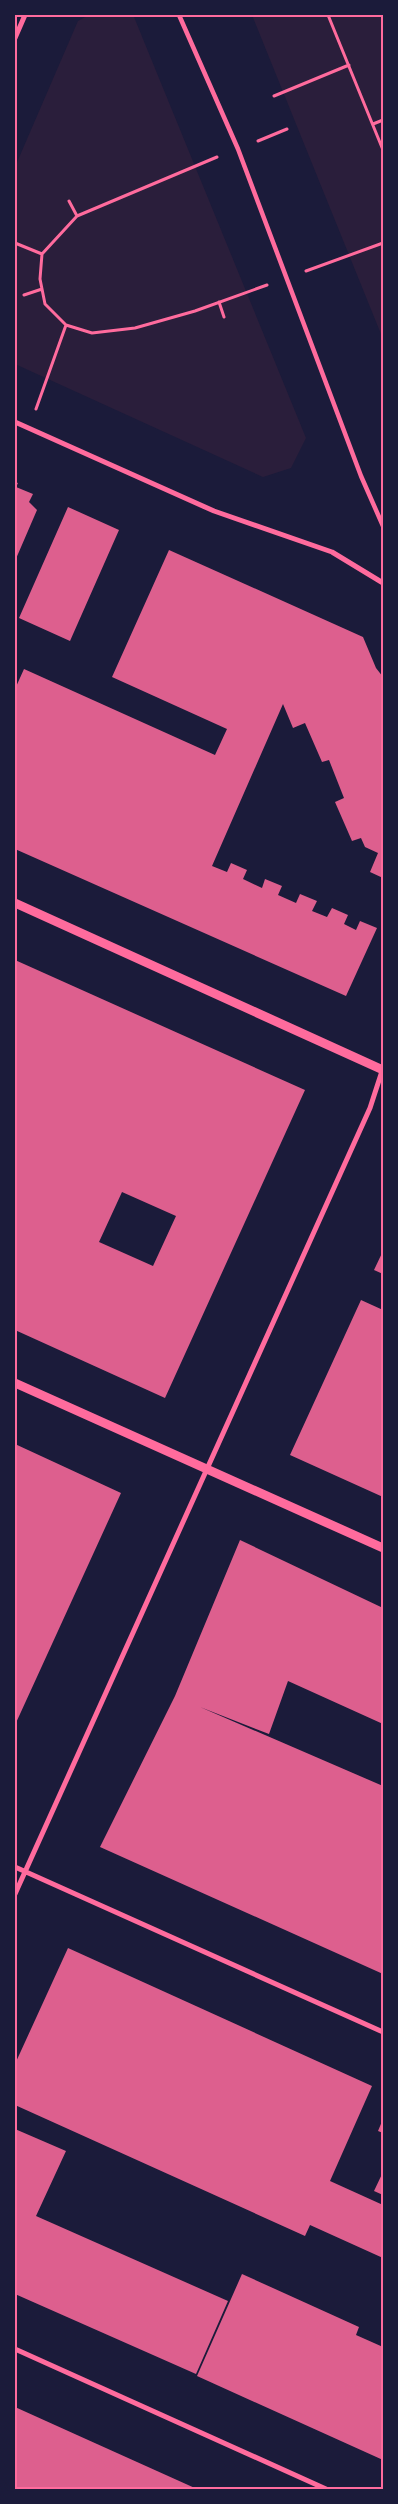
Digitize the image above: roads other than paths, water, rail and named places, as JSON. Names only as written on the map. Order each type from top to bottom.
[{"type":"street","points":[[15,38],[25,15]]},
{"type":"street","points":[[179,15],[238,149],[361,476],[383,526]]},
{"type":"street","points":[[15,422],[214,511],[332,552],[383,583]]},
{"type":"street","points":[[15,903],[383,1069],[370,1108],[15,1894]]},
{"type":"street","points":[[15,1383],[383,1548]]},
{"type":"street","points":[[15,1867],[383,2032]]},
{"type":"street","points":[[15,2349],[326,2489]]}]
